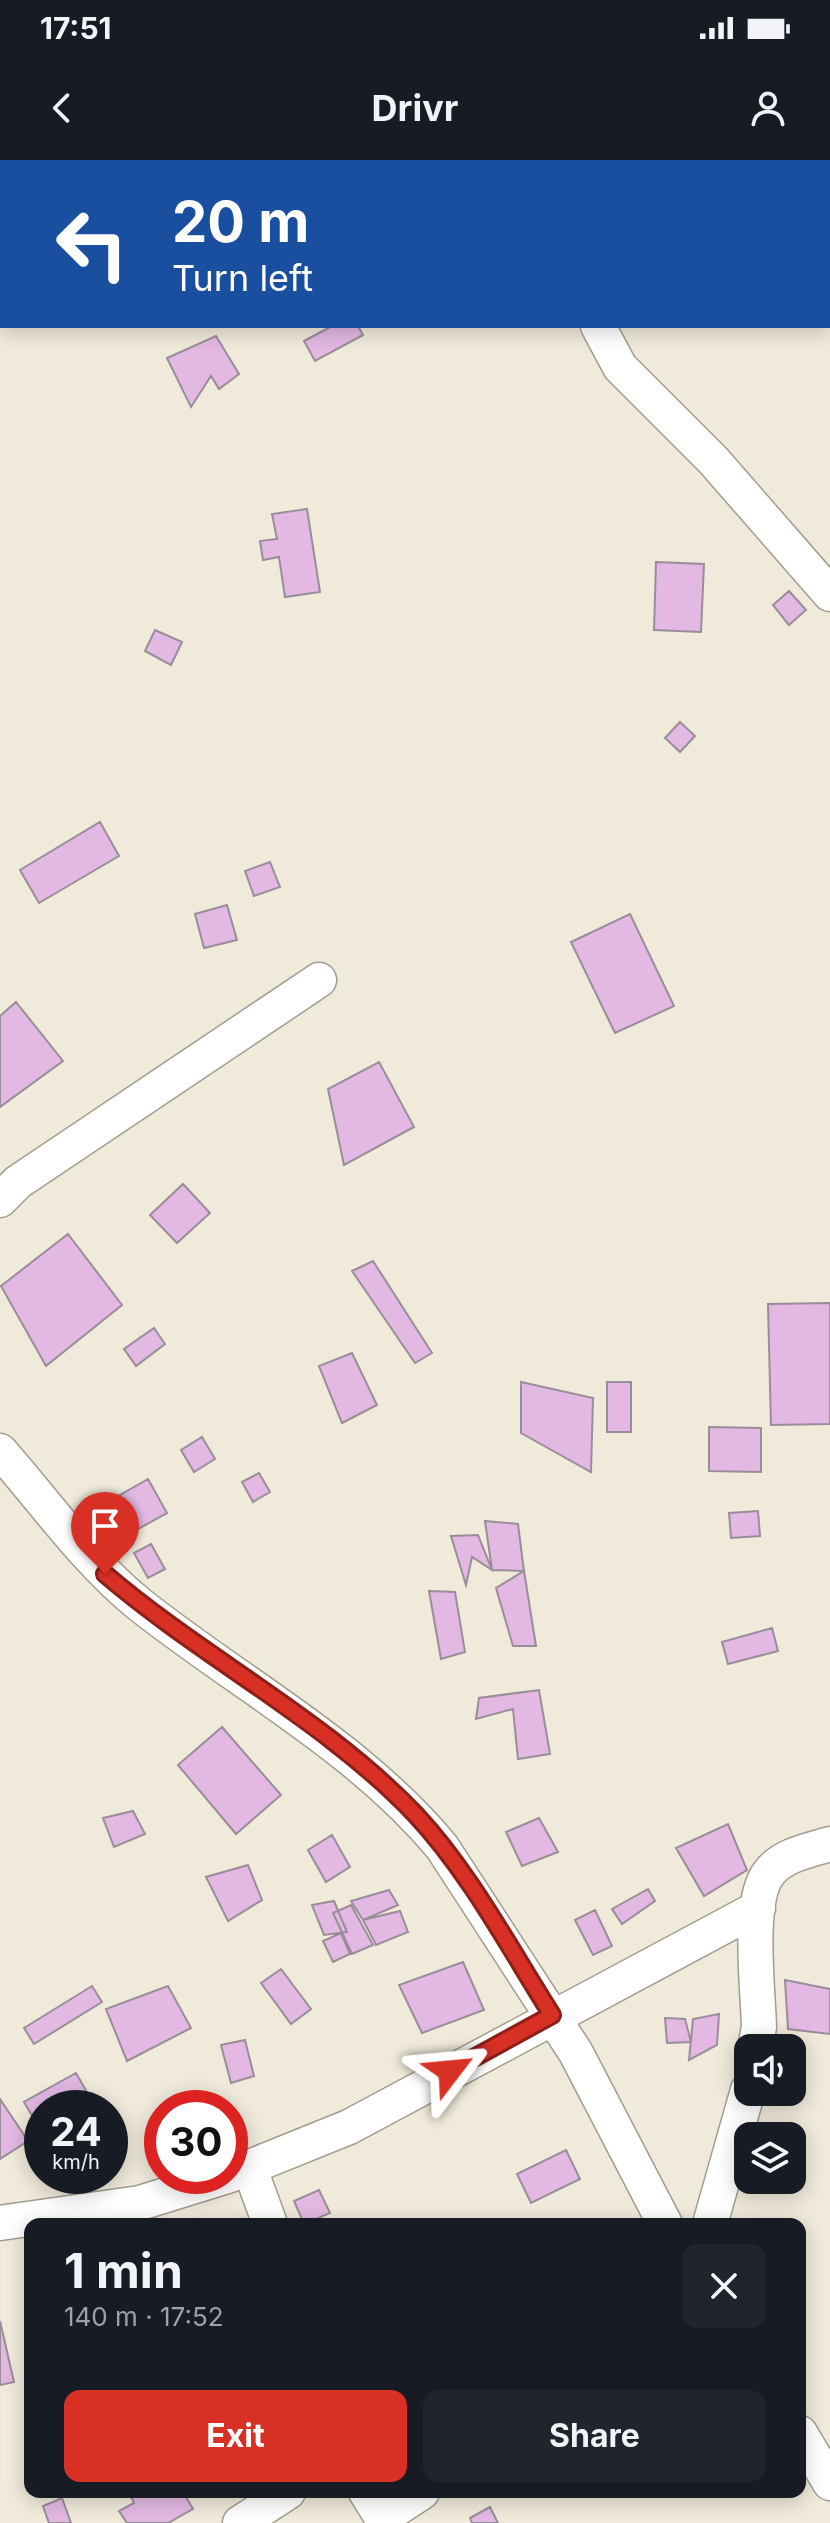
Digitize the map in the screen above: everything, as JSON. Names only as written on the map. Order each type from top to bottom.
[{"type":"street","points":[[599,328],[620,367],[713,460],[830,594]]},
{"type":"street","points":[[0,1200],[18,1182],[319,980]]},
{"type":"street","points":[[0,1451],[105,1574],[177,1632],[334,1743],[416,1816],[451,1860],[576,2053],[662,2218]]},
{"type":"street","points":[[758,2034],[758,1893],[769,1871],[795,1855],[830,1844]]},
{"type":"street","points":[[248,2168],[349,2127],[552,2015],[758,1908]]},
{"type":"street","points":[[712,2218],[743,2106]]},
{"type":"street","points":[[248,2191],[266,2218]]},
{"type":"street","points":[[35,2218],[140,2203],[169,2194]]},
{"type":"street","points":[[0,2223],[24,2220]]},
{"type":"street","points":[[806,2443],[830,2483]]},
{"type":"street","points":[[240,2523],[279,2498]]},
{"type":"street","points":[[370,2498],[379,2513],[393,2511],[413,2498]]},
{"type":"building","points":[[328,328],[359,328],[363,335],[315,361],[304,341]]},
{"type":"building","points":[[216,336],[239,374],[219,389],[211,376],[191,407],[167,358]]},
{"type":"building","points":[[307,509],[320,592],[285,597],[279,557],[263,560],[260,541],[277,539],[272,514]]},
{"type":"building","points":[[656,562],[704,564],[701,632],[654,630]]},
{"type":"building","points":[[789,591],[806,610],[789,625],[773,605]]},
{"type":"building","points":[[155,630],[182,642],[171,665],[145,651]]},
{"type":"building","points":[[680,722],[695,736],[680,752],[665,738]]},
{"type":"building","points":[[100,822],[119,856],[39,903],[20,870]]},
{"type":"building","points":[[270,862],[280,887],[254,896],[245,871]]},
{"type":"building","points":[[227,905],[237,940],[204,948],[195,914]]},
{"type":"building","points":[[630,914],[674,1006],[615,1033],[571,942]]},
{"type":"building","points":[[16,1002],[63,1061],[0,1107],[0,1016]]},
{"type":"building","points":[[379,1062],[414,1127],[344,1165],[328,1089]]},
{"type":"building","points":[[183,1184],[210,1213],[177,1243],[150,1215]]},
{"type":"building","points":[[68,1234],[122,1305],[46,1366],[1,1286]]},
{"type":"building","points":[[373,1261],[432,1353],[415,1363],[352,1271]]},
{"type":"building","points":[[830,1303],[830,1424],[771,1425],[768,1304]]},
{"type":"building","points":[[154,1328],[165,1344],[136,1366],[124,1349]]},
{"type":"building","points":[[352,1353],[377,1405],[342,1423],[319,1366]]},
{"type":"building","points":[[521,1382],[593,1398],[591,1472],[521,1433]]},
{"type":"building","points":[[607,1382],[631,1382],[631,1432],[607,1432]]},
{"type":"building","points":[[709,1427],[761,1428],[761,1472],[709,1471]]},
{"type":"building","points":[[202,1437],[215,1459],[194,1472],[181,1450]]},
{"type":"building","points":[[259,1473],[270,1492],[253,1502],[242,1482]]},
{"type":"building","points":[[148,1479],[167,1513],[131,1533],[113,1499]]},
{"type":"building","points":[[758,1511],[760,1536],[731,1538],[729,1513]]},
{"type":"building","points":[[485,1521],[518,1524],[524,1571],[492,1570]]},
{"type":"building","points":[[478,1535],[492,1570],[472,1557],[466,1585],[451,1536]]},
{"type":"building","points":[[151,1544],[165,1569],[148,1578],[134,1553]]},
{"type":"building","points":[[524,1571],[536,1646],[513,1646],[496,1588]]},
{"type":"building","points":[[429,1591],[455,1592],[465,1652],[441,1659]]},
{"type":"building","points":[[772,1628],[778,1651],[728,1664],[722,1642]]},
{"type":"building","points":[[539,1690],[550,1754],[518,1759],[513,1709],[476,1719],[479,1698]]},
{"type":"building","points":[[222,1727],[281,1795],[236,1834],[178,1765]]},
{"type":"building","points":[[133,1811],[145,1834],[114,1847],[103,1818]]},
{"type":"building","points":[[539,1818],[558,1852],[522,1866],[506,1832]]},
{"type":"building","points":[[728,1824],[747,1870],[704,1896],[676,1848]]},
{"type":"building","points":[[332,1835],[350,1867],[326,1882],[308,1850]]},
{"type":"building","points":[[248,1865],[262,1900],[228,1921],[206,1877]]},
{"type":"building","points":[[648,1889],[655,1901],[622,1924],[612,1909]]},
{"type":"building","points":[[389,1890],[398,1905],[363,1920],[351,1901]]},
{"type":"building","points":[[334,1901],[347,1932],[324,1935],[312,1905]]},
{"type":"building","points":[[351,1905],[373,1945],[352,1954],[333,1913]]},
{"type":"building","points":[[595,1910],[612,1946],[593,1955],[575,1920]]},
{"type":"building","points":[[400,1911],[408,1932],[376,1945],[363,1920]]},
{"type":"building","points":[[341,1933],[350,1954],[333,1962],[323,1941]]},
{"type":"building","points":[[463,1962],[484,2010],[422,2033],[399,1985]]},
{"type":"building","points":[[281,1969],[311,2009],[291,2024],[261,1983]]},
{"type":"building","points":[[785,1980],[830,1989],[830,2034],[788,2029]]},
{"type":"building","points":[[92,1986],[102,2002],[34,2044],[24,2028]]},
{"type":"building","points":[[168,1986],[191,2028],[127,2061],[106,2009]]},
{"type":"building","points":[[719,2014],[717,2045],[689,2060],[693,2019]]},
{"type":"building","points":[[665,2018],[685,2019],[691,2042],[667,2043]]},
{"type":"building","points":[[245,2040],[254,2076],[231,2083],[221,2045]]},
{"type":"building","points":[[76,2073],[86,2090],[46,2090]]},
{"type":"building","points":[[0,2099],[24,2135],[24,2144],[0,2159]]},
{"type":"building","points":[[566,2150],[580,2179],[531,2203],[517,2174]]},
{"type":"building","points":[[319,2190],[330,2213],[318,2218],[301,2218],[294,2201]]},
{"type":"building","points":[[0,2321],[14,2382],[0,2385]]},
{"type":"building","points":[[62,2498],[71,2523],[49,2523],[43,2506]]},
{"type":"building","points":[[132,2498],[187,2498],[193,2509],[168,2523],[127,2523],[119,2511],[134,2503]]},
{"type":"building","points":[[490,2507],[498,2523],[472,2523],[470,2518]]},
{"type":"route","points":[[105,1574],[177,1632],[334,1743],[388,1788],[442,1847],[552,2015],[450,2071]]}]
